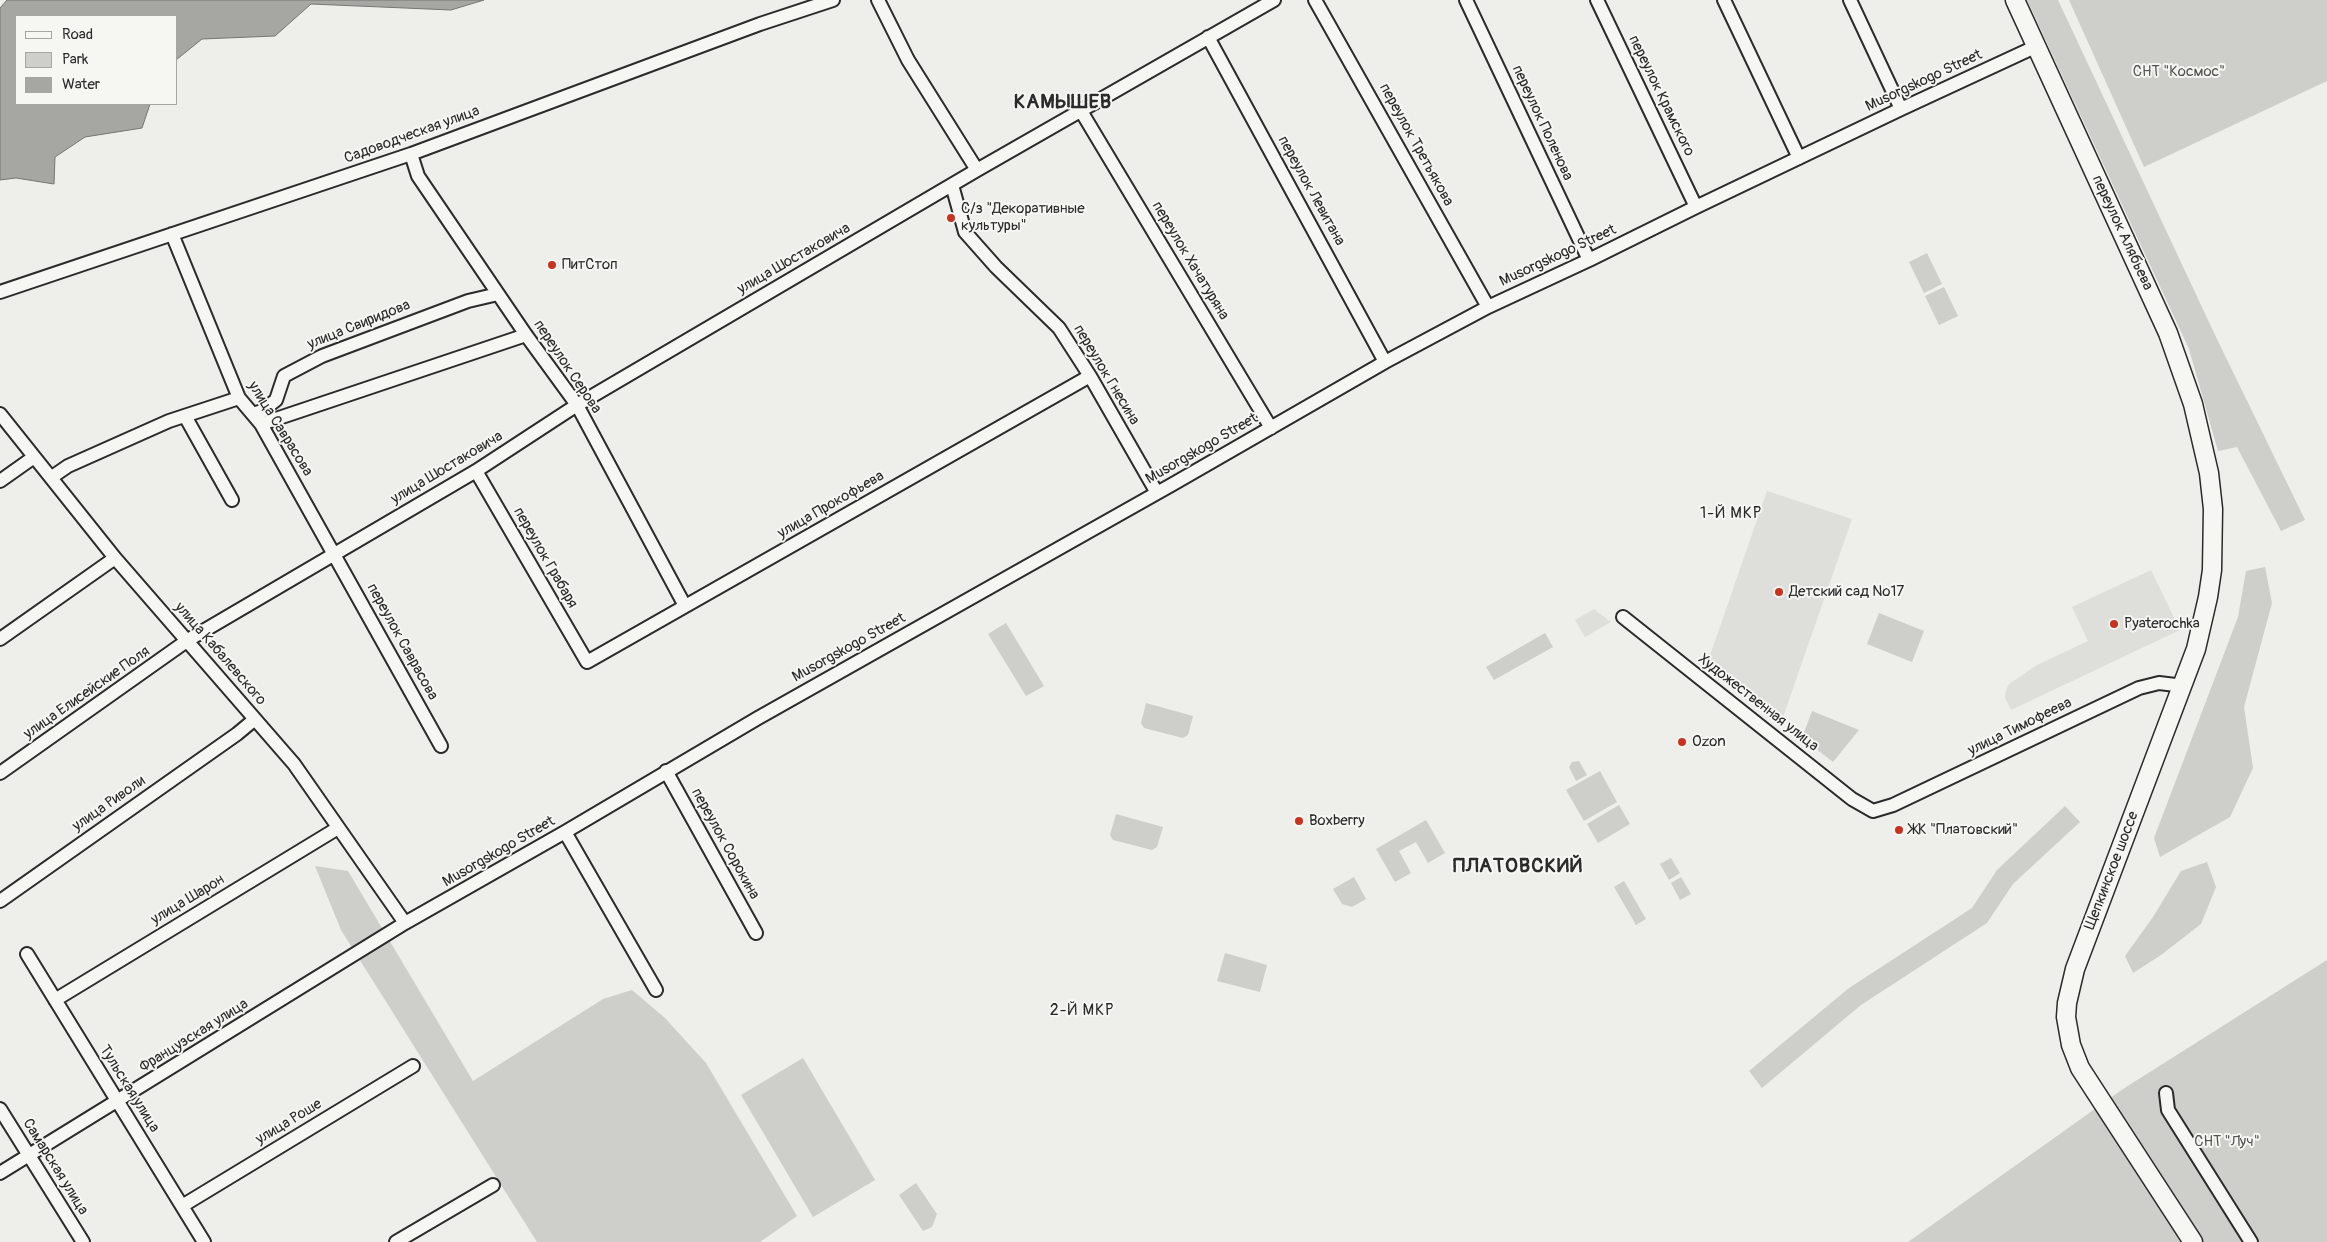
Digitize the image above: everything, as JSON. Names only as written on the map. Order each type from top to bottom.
[{"type":"main road","name":"переулок Алябьева","points":[[2015,0],[2168,333],[2193,404],[2209,474]]},
{"type":"main road","name":"Щепкинское шоссе","points":[[2193,1242],[2080,1068],[2071,1045],[2066,1017],[2067,1003],[2075,969],[2184,686],[2202,624],[2212,570],[2213,509],[2209,474]]},
{"type":"street","name":"Садоводческая улица","points":[[0,292],[410,154],[760,24],[833,0]]},
{"type":"street","points":[[878,0],[908,60],[977,170]]},
{"type":"street","name":"улица Шостаковича","points":[[188,640],[476,471],[577,405],[977,170],[1274,0]]},
{"type":"street","name":"переулок Третьякова","points":[[1315,0],[1488,306]]},
{"type":"street","name":"переулок Поленова","points":[[1466,0],[1589,260]]},
{"type":"street","name":"переулок Крамского","points":[[1597,0],[1696,207]]},
{"type":"street","points":[[1724,0],[1799,158]]},
{"type":"street","points":[[1850,0],[1902,109]]},
{"type":"street","name":"переулок Левитана","points":[[1208,37],[1385,362]]},
{"type":"street","name":"Musorgskogo Street","points":[[404,923],[566,832],[666,771],[1385,362],[1488,306],[1589,260],[1696,207],[2037,46]]},
{"type":"street","name":"переулок Хачатуряна","points":[[1081,111],[1271,428]]},
{"type":"street","name":"переулок Серова","points":[[410,154],[418,176],[526,335],[577,405],[685,606]]},
{"type":"street","name":"переулок Гнесина","points":[[952,186],[965,232],[996,267],[1059,328],[1090,376],[1157,493]]},
{"type":"street","name":"улица Саврасова","points":[[172,234],[239,398],[257,419],[335,554]]},
{"type":"street","name":"улица Свиридова","points":[[257,419],[262,411],[276,400],[284,376],[322,356],[468,301],[498,294]]},
{"type":"street","points":[[257,419],[526,335]]},
{"type":"street","name":"улица Прокофьева","points":[[587,662],[1090,376]]},
{"type":"street","points":[[52,477],[68,466],[185,416],[239,398]]},
{"type":"street","name":"улица Кабалевского","points":[[0,414],[29,461],[52,477],[111,561],[188,640],[294,764],[404,923]]},
{"type":"street","points":[[185,416],[232,500]]},
{"type":"street","points":[[0,481],[29,461]]},
{"type":"street","name":"переулок Грабаря","points":[[476,471],[587,662]]},
{"type":"street","name":"переулок Саврасова","points":[[335,554],[441,746]]},
{"type":"street","points":[[0,639],[111,561]]},
{"type":"street","name":"Художественная улица","points":[[1624,617],[1852,799],[1874,811]]},
{"type":"street","name":"улица Елисейские Поля","points":[[0,773],[168,656],[188,640]]},
{"type":"street","name":"улица Тимофеева","points":[[1874,811],[1893,805],[2138,688],[2159,683],[2184,686]]},
{"type":"street","name":"улица Риволи","points":[[0,901],[237,734],[255,719]]},
{"type":"street","name":"переулок Сорокина","points":[[666,771],[756,933]]},
{"type":"street","name":"улица Шарон","points":[[55,1000],[338,828]]},
{"type":"street","points":[[566,832],[656,990]]},
{"type":"street","name":"Французская улица","points":[[0,1173],[118,1102],[404,923]]},
{"type":"street","name":"Тульская улица","points":[[27,954],[204,1242]]},
{"type":"street","name":"улица Роше","points":[[182,1206],[413,1066]]},
{"type":"street","points":[[2166,1093],[2168,1110],[2251,1242]]},
{"type":"street","name":"Самарская улица","points":[[0,1109],[83,1242]]},
{"type":"street","points":[[396,1242],[493,1185]]},
{"type":"shaded area","name":"Детский сад №17","points":[[1767,491],[1852,519],[1781,723],[1707,664]]},
{"type":"shaded area","points":[[2151,570],[2180,630],[2011,710],[2005,698],[2009,684],[2037,665],[2088,641],[2072,607]]},
{"type":"shaded area","points":[[1594,609],[1611,622],[1585,637],[1575,620]]},
{"type":"green space","points":[[2027,0],[2058,0],[2215,335],[2305,520],[2281,531],[2237,447],[2218,451],[2189,349]]},
{"type":"green space","name":"СНТ \"Космос\"","points":[[2069,0],[2327,0],[2327,81],[2144,167]]},
{"type":"green space","points":[[1927,253],[1942,284],[1924,293],[1909,262]]},
{"type":"green space","points":[[1944,287],[1958,316],[1939,325],[1925,296]]},
{"type":"green space","points":[[2265,567],[2272,603],[2244,707],[2253,768],[2230,817],[2160,857],[2154,838],[2238,617],[2246,571]]},
{"type":"green space","points":[[1879,613],[1924,631],[1912,662],[1867,644]]},
{"type":"green space","points":[[1006,623],[1044,686],[1026,696],[988,634]]},
{"type":"green space","points":[[1545,633],[1553,647],[1494,680],[1486,667]]},
{"type":"green space","points":[[1146,703],[1193,716],[1188,735],[1183,738],[1144,728],[1141,723]]},
{"type":"green space","points":[[1812,711],[1859,730],[1833,762],[1802,738]]},
{"type":"green space","points":[[1579,761],[1587,775],[1576,781],[1569,767],[1572,762]]},
{"type":"green space","points":[[1600,771],[1617,802],[1584,821],[1566,790]]},
{"type":"green space","points":[[1619,805],[1630,824],[1598,843],[1587,824]]},
{"type":"green space","points":[[2065,806],[2080,822],[2013,884],[1987,923],[1861,1005],[1762,1088],[1749,1071],[1849,988],[1972,908],[1997,870]]},
{"type":"green space","points":[[1116,814],[1163,827],[1157,847],[1152,850],[1113,840],[1110,835]]},
{"type":"green space","points":[[1426,820],[1445,853],[1428,863],[1416,842],[1399,851],[1411,873],[1395,882],[1376,849]]},
{"type":"green space","points":[[1671,858],[1680,873],[1669,880],[1660,864]]},
{"type":"green space","points":[[2207,862],[2216,887],[2201,924],[2161,955],[2133,973],[2125,956],[2153,917],[2181,871]]},
{"type":"green space","points":[[315,866],[348,871],[473,1081],[603,999],[632,990],[665,1018],[706,1063],[797,1216],[760,1242],[537,1242],[341,930]]},
{"type":"green space","points":[[1354,877],[1366,899],[1352,907],[1342,904],[1333,889]]},
{"type":"green space","points":[[1681,877],[1691,894],[1680,900],[1671,883]]},
{"type":"green space","points":[[1624,881],[1646,919],[1636,925],[1614,887]]},
{"type":"green space","points":[[1225,953],[1267,965],[1260,992],[1217,981]]},
{"type":"green space","name":"СНТ \"Луч\"","points":[[2327,960],[2327,1242],[1908,1242],[2123,1089]]},
{"type":"green space","points":[[803,1058],[875,1180],[813,1217],[741,1095]]},
{"type":"green space","points":[[916,1183],[937,1214],[932,1227],[923,1231],[899,1195]]},
{"type":"water","points":[[7,0],[484,0],[451,10],[311,4],[275,36],[202,39],[178,58],[178,15],[15,15],[15,105],[150,105],[142,128],[85,137],[55,157],[54,184],[16,178],[0,180],[0,8]]},
{"type":"place","name":"С/з \"Декоративные культуры\"","points":[[951,218]]},
{"type":"place","name":"ПитСтоп","points":[[552,265]]},
{"type":"place","name":"Детский сад №17","points":[[1779,592]]},
{"type":"place","name":"Pyaterochka","points":[[2114,624]]},
{"type":"place","name":"Ozon","points":[[1682,742]]},
{"type":"place","name":"Boxberry","points":[[1299,821]]},
{"type":"place","name":"ЖК \"Платовский\"","points":[[1899,830]]},
{"type":"district","name":"КАМЫШЕВ","points":[[1063,103]]},
{"type":"district","name":"1-Й МКР","points":[[1731,514]]},
{"type":"district","name":"ПЛАТОВСКИЙ","points":[[1518,867]]},
{"type":"district","name":"2-Й МКР","points":[[1082,1011]]}]
